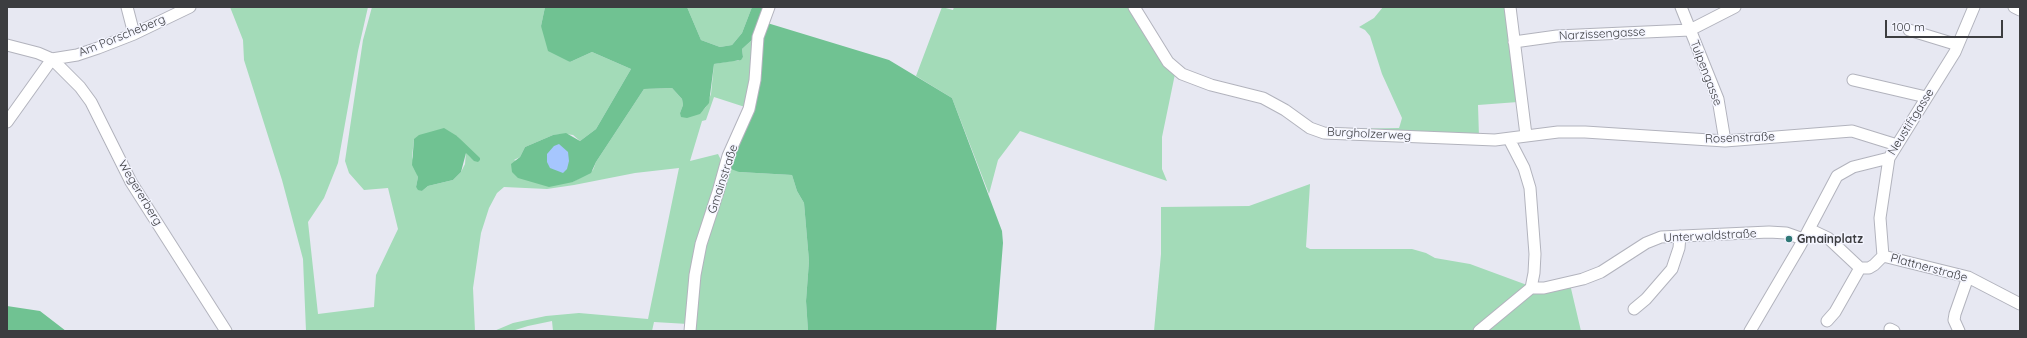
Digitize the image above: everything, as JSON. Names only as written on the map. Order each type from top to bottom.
[{"type":"street","points":[[127,7],[134,34]]},
{"type":"street","name":"Am Porscheberg","points":[[52,59],[77,55],[134,34],[190,7]]},
{"type":"street","name":"Gmainstraße","points":[[690,331],[695,275],[701,244],[728,156],[750,109],[755,80],[758,37],[769,7]]},
{"type":"street","name":"Burgholzerweg","points":[[1134,7],[1168,62],[1182,74],[1211,86],[1262,98],[1285,110],[1310,128],[1324,133],[1339,135],[1509,139],[1558,132]]},
{"type":"street","points":[[1510,7],[1526,136]]},
{"type":"street","name":"Tulpengasse","points":[[1681,7],[1718,99],[1724,140]]},
{"type":"street","points":[[1690,30],[1735,7]]},
{"type":"street","name":"Neustiftgasse","points":[[1750,331],[1803,240],[1837,176],[1853,167],[1889,158],[1958,45],[1974,7]]},
{"type":"street","points":[[2014,7],[2020,10]]},
{"type":"street","name":"Narzissengasse","points":[[1514,42],[1557,36],[1690,30]]},
{"type":"street","points":[[1909,30],[1958,45]]},
{"type":"street","points":[[7,45],[38,53],[52,59],[7,122]]},
{"type":"street","name":"Wegererberg","points":[[52,59],[80,87],[91,102],[132,182],[226,331]]},
{"type":"street","points":[[1853,80],[1926,97]]},
{"type":"street","name":"Rosenstraße","points":[[1558,132],[1724,140],[1852,131],[1897,145]]},
{"type":"street","points":[[1479,331],[1531,288],[1535,259],[1530,188],[1524,168],[1509,139]]},
{"type":"street","name":"Plattnerstraße","points":[[1889,158],[1880,218],[1883,256],[1968,277],[2020,304]]},
{"type":"street","points":[[1809,228],[1828,238],[1860,268],[1869,268],[1883,256]]},
{"type":"street","name":"Unterwaldstraße","points":[[1531,288],[1544,288],[1583,279],[1601,272],[1655,239],[1680,236],[1786,233],[1803,240]]},
{"type":"street","points":[[1634,309],[1646,299],[1672,269],[1679,248],[1680,236]]},
{"type":"street","points":[[1827,321],[1836,312],[1860,268]]},
{"type":"street","points":[[1959,331],[1954,320],[1968,277]]},
{"type":"green space","points":[[230,7],[368,7],[358,51],[338,163],[324,198],[308,222],[318,314],[374,307],[376,275],[398,229],[388,188],[364,190],[349,173],[345,161],[363,40],[372,7],[545,7],[541,26],[570,62],[592,52],[631,69],[596,129],[580,141],[573,135],[553,135],[525,147],[520,157],[514,160],[573,182],[593,170],[596,162],[644,89],[672,88],[682,99],[683,105],[680,113],[703,110],[706,107],[711,94],[714,64],[738,61],[743,57],[742,49],[753,39],[748,108],[714,97],[706,120],[702,121],[690,161],[718,154],[723,164],[688,324],[654,322],[652,331],[553,331],[552,321],[512,331],[494,331],[513,323],[546,316],[579,313],[648,319],[679,168],[635,173],[547,189],[504,187],[497,193],[489,208],[481,233],[473,288],[475,331],[306,331],[303,259],[282,180],[244,60],[243,40]],"holes":[[[457,136],[471,158],[466,152],[465,164],[461,172],[453,180],[428,186],[422,191],[416,187],[418,177],[412,157],[414,139]]]},
{"type":"green space","points":[[545,7],[687,7],[701,40],[720,47],[732,45],[742,33],[752,7],[766,7],[753,39],[742,49],[743,57],[741,60],[714,64],[709,103],[700,114],[687,118],[681,117],[680,113],[683,105],[682,99],[672,88],[644,89],[596,162],[591,173],[573,182],[549,187],[518,178],[512,172],[511,164],[520,157],[525,147],[553,135],[566,133],[580,141],[596,129],[631,69],[592,52],[570,62],[548,51],[541,26]]},
{"type":"green space","points":[[687,7],[752,7],[742,33],[732,45],[720,47],[701,40]]},
{"type":"green space","points":[[942,7],[953,10],[954,7],[1130,7],[1175,74],[1162,137],[1162,169],[1167,181],[1020,131],[998,160],[989,194],[952,98],[916,76]]},
{"type":"green space","points":[[1383,7],[1506,7],[1518,102],[1478,105],[1479,137],[1342,129],[1399,128],[1402,118],[1382,74],[1370,36],[1365,30],[1359,27],[1374,18]]},
{"type":"green space","points":[[764,22],[889,60],[952,98],[1002,231],[1003,243],[996,331],[808,331],[806,301],[809,261],[804,203],[797,191],[792,175],[739,172],[731,169],[730,167]]},
{"type":"green space","points":[[444,128],[457,136],[480,158],[480,160],[478,162],[474,161],[466,153],[461,172],[453,180],[428,186],[422,191],[418,190],[416,187],[418,177],[412,165],[414,139],[419,135]]},
{"type":"green space","points":[[732,154],[739,172],[792,175],[797,191],[804,203],[809,261],[806,301],[808,331],[693,331],[702,256]]},
{"type":"green space","points":[[1310,184],[1306,247],[1310,249],[1412,249],[1426,253],[1435,258],[1470,264],[1527,285],[1569,280],[1581,331],[1154,331],[1161,254],[1161,207],[1249,206]]},
{"type":"green space","points":[[7,306],[40,311],[66,331],[7,331]]},
{"type":"water","points":[[559,144],[568,152],[569,161],[567,169],[563,173],[550,168],[547,162],[547,154],[554,146]]},
{"type":"place","name":"Gmainplatz","points":[[1789,239]]}]
